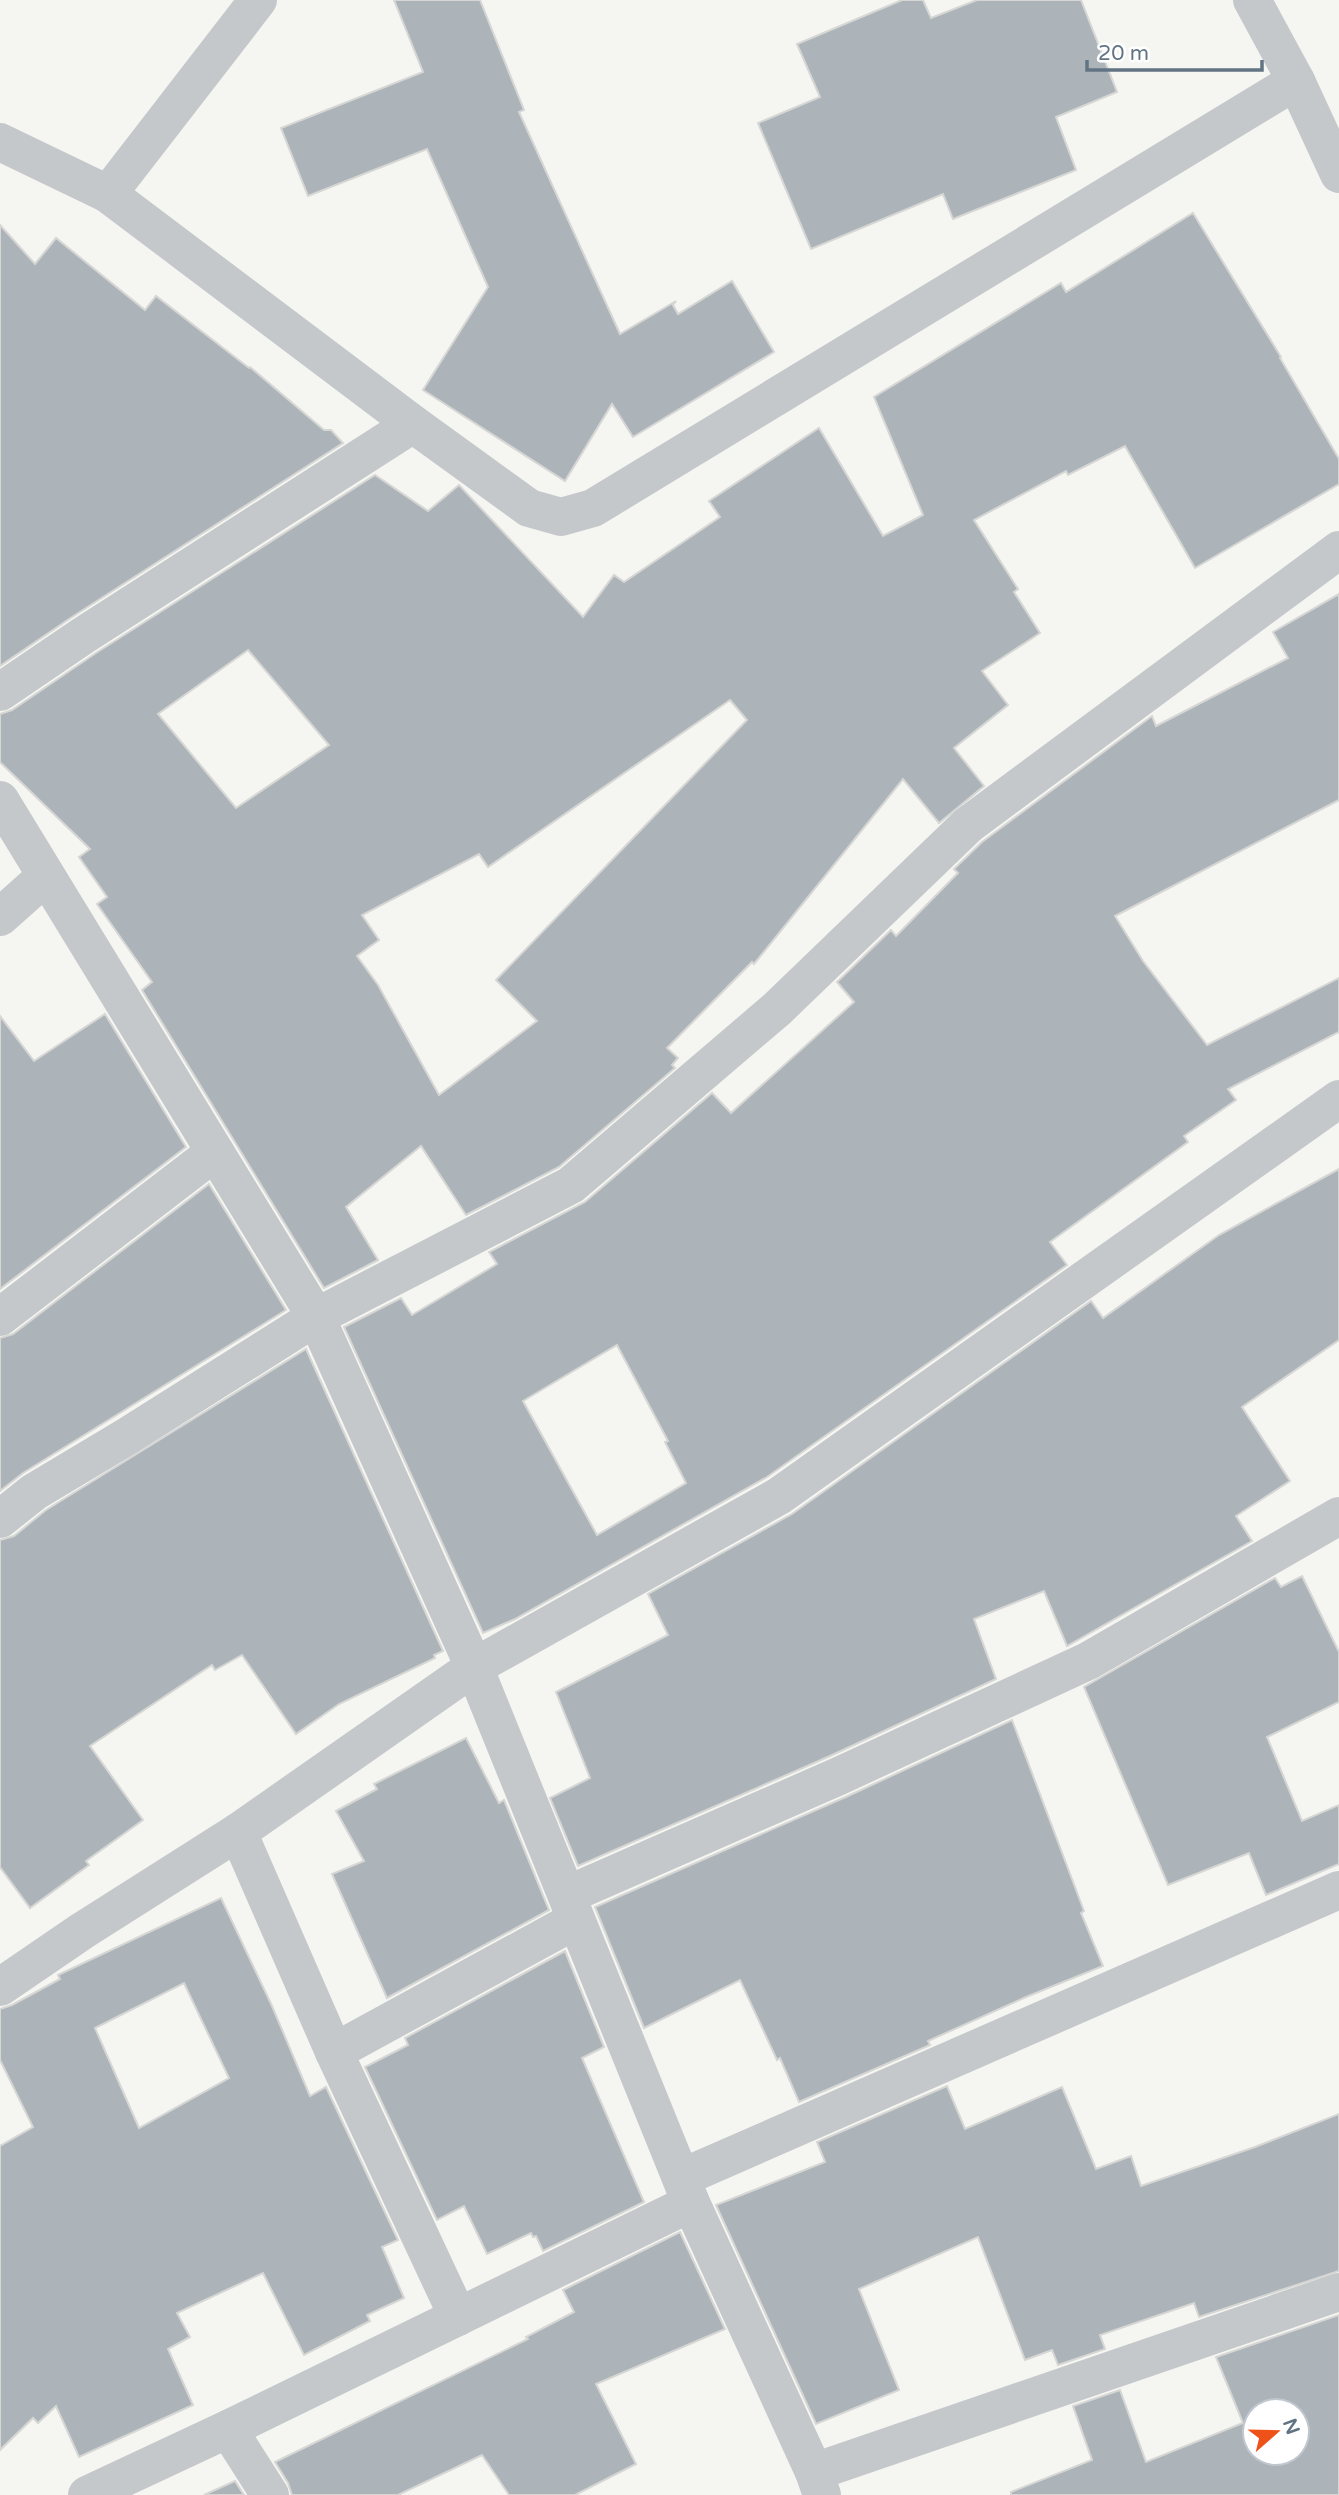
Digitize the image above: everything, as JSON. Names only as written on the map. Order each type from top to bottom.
[{"type":"street","points":[[107,194],[258,0]]},
{"type":"street","points":[[1252,0],[1296,81],[1339,174]]},
{"type":"street","points":[[0,142],[107,194],[529,508],[561,517],[593,508],[1296,81]]},
{"type":"street","points":[[0,692],[413,424]]},
{"type":"street","points":[[0,1519],[34,1492],[316,1317],[570,1185],[778,1009],[968,825],[1339,550]]},
{"type":"street","points":[[0,800],[316,1317],[474,1667],[686,2191],[818,2483],[1339,2292]]},
{"type":"street","points":[[0,917],[46,876]]},
{"type":"street","points":[[0,1987],[82,1931],[238,1832],[474,1667],[779,1496],[1339,1099]]},
{"type":"street","points":[[0,1317],[215,1152]]},
{"type":"street","points":[[334,2052],[571,1907],[839,1776],[1088,1661],[1339,1516]]},
{"type":"street","points":[[238,1832],[334,2052],[458,2317]]},
{"type":"street","points":[[87,2495],[458,2317],[686,2191],[1339,1890]]},
{"type":"street","points":[[228,2429],[270,2495]]},
{"type":"building","points":[[394,0],[480,0],[524,110],[519,112],[620,334],[676,301],[673,305],[678,314],[732,281],[774,352],[633,437],[612,404],[565,481],[423,390],[488,287],[427,149],[308,196],[281,128],[423,72]]},
{"type":"building","points":[[902,0],[923,0],[931,18],[977,0],[1081,0],[1117,92],[1056,117],[1076,170],[953,219],[943,194],[811,249],[758,123],[820,97],[797,44]]},
{"type":"building","points":[[1193,213],[1281,357],[1339,459],[1339,484],[1195,568],[1125,446],[1068,475],[1066,471],[974,520],[1018,589],[1014,592],[1040,633],[982,671],[1008,705],[954,748],[984,786],[939,823],[903,779],[754,964],[752,962],[667,1048],[678,1058],[672,1065],[675,1068],[559,1167],[466,1215],[421,1146],[346,1207],[378,1260],[324,1288],[142,990],[152,982],[97,904],[107,897],[79,857],[90,849],[0,762],[0,714],[12,710],[96,653],[375,475],[428,511],[459,485],[583,617],[614,575],[624,582],[720,517],[709,501],[819,428],[883,536],[923,515],[874,397],[1061,283],[1066,292]],"holes":[[[248,650],[329,745],[236,808],[158,714]],[[730,700],[747,720],[496,980],[537,1021],[439,1095],[378,985],[357,956],[379,940],[362,915],[479,854],[488,867]]]},
{"type":"building","points":[[0,225],[35,264],[56,238],[145,310],[156,296],[250,367],[324,430],[331,430],[343,443],[0,666]]},
{"type":"building","points":[[1339,594],[1339,800],[1115,916],[1143,961],[1207,1045],[1339,978],[1339,1032],[1228,1089],[1236,1100],[1184,1136],[1188,1142],[1050,1242],[1067,1265],[767,1477],[515,1619],[483,1633],[344,1327],[401,1298],[412,1315],[497,1264],[489,1252],[585,1202],[712,1093],[731,1113],[854,1002],[837,982],[891,930],[896,936],[958,873],[954,869],[982,842],[1152,716],[1156,726],[1288,658],[1273,632]],"holes":[[[617,1345],[668,1441],[665,1442],[686,1483],[597,1535],[523,1401]]]},
{"type":"building","points":[[105,1014],[186,1147],[0,1289],[0,1016],[34,1061]]},
{"type":"building","points":[[1339,1169],[1339,1340],[1242,1407],[1290,1481],[1236,1516],[1252,1541],[1067,1646],[1044,1591],[974,1619],[996,1679],[830,1756],[578,1866],[550,1798],[590,1778],[556,1692],[668,1635],[648,1594],[792,1514],[1091,1301],[1103,1318],[1219,1235]]},
{"type":"building","points":[[209,1184],[286,1310],[23,1473],[0,1491],[0,1338],[13,1334]]},
{"type":"building","points":[[306,1349],[443,1651],[434,1655],[435,1658],[339,1704],[296,1734],[242,1655],[215,1670],[212,1665],[90,1746],[143,1820],[86,1861],[89,1865],[30,1908],[0,1867],[0,1540],[14,1536],[46,1510]]},
{"type":"building","points":[[1302,1576],[1339,1652],[1339,1702],[1267,1737],[1302,1821],[1339,1805],[1339,1864],[1266,1895],[1249,1853],[1168,1885],[1084,1687],[1275,1578],[1281,1587]]},
{"type":"building","points":[[1012,1720],[1084,1911],[1081,1913],[1103,1966],[1026,1997],[928,2041],[930,2045],[799,2102],[740,1980],[644,2028],[595,1907],[848,1796]]},
{"type":"building","points":[[466,1738],[499,1803],[504,1800],[549,1910],[387,1998],[332,1874],[364,1861],[336,1811],[377,1789],[374,1784]]},
{"type":"building","points":[[221,1898],[272,2006],[310,2096],[326,2087],[398,2240],[382,2247],[404,2298],[367,2315],[370,2321],[304,2355],[263,2273],[177,2313],[190,2337],[168,2349],[193,2405],[79,2457],[56,2406],[38,2423],[33,2418],[0,2450],[0,2146],[33,2127],[0,2060],[0,2009],[60,1979],[58,1975]],"holes":[[[184,1983],[229,2078],[139,2128],[95,2028]]]},
{"type":"building","points":[[565,1951],[604,2047],[582,2058],[644,2202],[543,2251],[536,2236],[533,2237],[531,2233],[487,2254],[464,2206],[437,2220],[365,2067],[408,2045],[405,2038]]},
{"type":"building","points":[[947,2086],[965,2129],[1062,2087],[1096,2169],[1131,2156],[1141,2186],[1255,2147],[1339,2114],[1339,2271],[1199,2317],[1194,2303],[1100,2335],[1105,2349],[1058,2365],[1052,2350],[1025,2360],[978,2237],[859,2289],[899,2390],[816,2424],[716,2205],[825,2162],[817,2142]]},
{"type":"building","points":[[680,2232],[725,2329],[596,2384],[636,2464],[575,2495],[509,2495],[482,2455],[398,2495],[292,2495],[275,2462],[528,2339],[526,2337],[574,2312],[563,2290]]},
{"type":"building","points":[[1339,2315],[1339,2495],[1011,2495],[1011,2492],[1092,2460],[1073,2406],[1120,2390],[1146,2462],[1241,2424],[1241,2467],[1311,2467],[1311,2397],[1241,2397],[1241,2418],[1216,2357]]},
{"type":"building","points":[[235,2481],[244,2495],[204,2495]]}]
